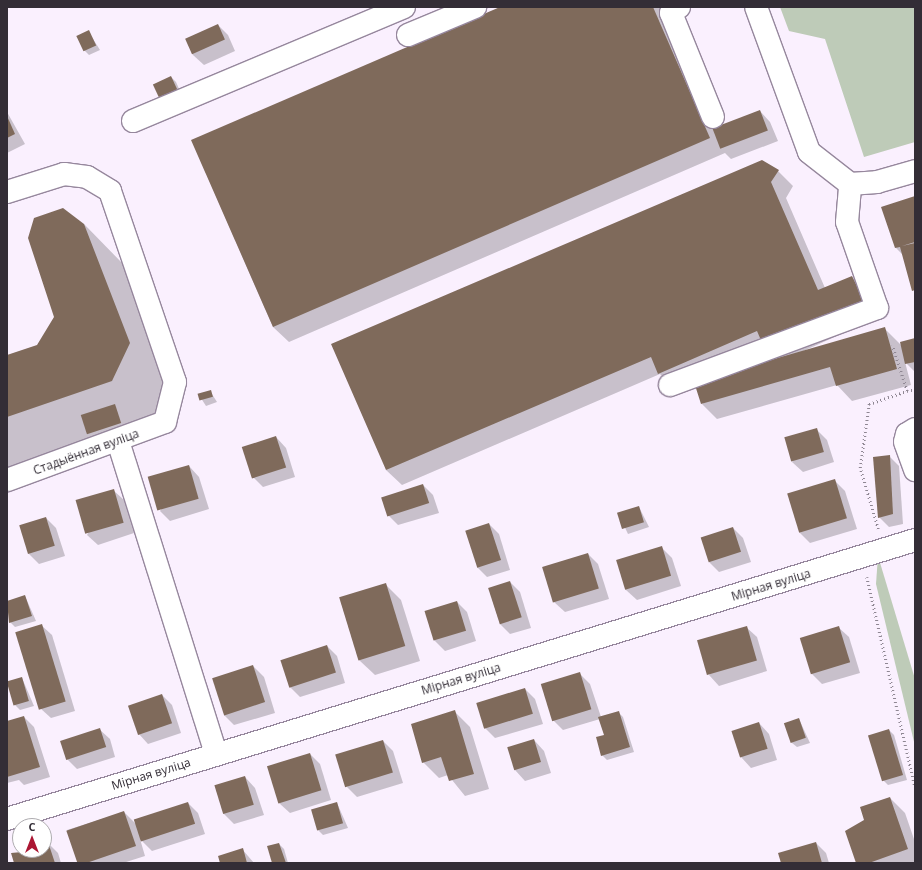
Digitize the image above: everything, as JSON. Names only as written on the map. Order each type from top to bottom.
[{"type":"street","points":[[133,121],[404,7]]},
{"type":"street","points":[[408,35],[475,7]]},
{"type":"street","points":[[679,7],[671,13],[713,117]]},
{"type":"street","points":[[756,7],[809,152],[850,184],[877,182],[915,171]]},
{"type":"street","name":"Стадыённая вуліца","points":[[7,192],[64,174],[87,177],[110,190],[175,382],[165,422],[118,441],[7,480]]},
{"type":"street","points":[[670,385],[877,308],[847,222],[850,184]]},
{"type":"street","points":[[915,429],[907,434],[905,442],[915,470]]},
{"type":"street","points":[[118,441],[216,754]]},
{"type":"street","name":"Мірная вуліца","points":[[7,819],[915,540]]},
{"type":"path","points":[[907,391],[915,389]]},
{"type":"green space","points":[[780,7],[915,7],[915,142],[864,157],[825,39],[789,31]]},
{"type":"green space","points":[[878,556],[915,679],[915,746],[876,584]]},
{"type":"building","points":[[500,7],[653,7],[710,138],[273,327],[191,140]]},
{"type":"building","points":[[218,24],[225,40],[192,54],[185,39]]},
{"type":"building","points":[[89,30],[96,45],[83,51],[76,36]]},
{"type":"building","points":[[171,76],[179,93],[161,102],[153,84]]},
{"type":"building","points":[[760,110],[768,131],[720,149],[712,128]]},
{"type":"building","points":[[7,116],[15,134],[7,138]]},
{"type":"building","points":[[762,160],[779,170],[771,182],[818,290],[852,276],[864,301],[763,345],[757,331],[658,374],[651,357],[386,470],[331,344]]},
{"type":"building","points":[[915,196],[915,242],[902,246],[915,243],[915,290],[912,291],[900,247],[895,248],[881,207]]},
{"type":"building","points":[[63,208],[84,224],[130,343],[112,381],[7,417],[7,355],[37,345],[54,317],[28,238],[34,218]]},
{"type":"building","points":[[885,327],[897,369],[836,386],[830,367],[701,404],[694,382]]},
{"type":"building","points":[[915,338],[915,362],[905,364],[900,342]]},
{"type":"building","points":[[211,390],[213,397],[199,401],[198,394]]},
{"type":"building","points":[[115,404],[121,423],[87,434],[81,415]]},
{"type":"building","points":[[817,428],[824,452],[791,461],[784,437]]},
{"type":"building","points":[[276,436],[286,467],[252,479],[242,447]]},
{"type":"building","points":[[890,455],[893,514],[878,518],[873,457]]},
{"type":"building","points":[[189,465],[199,499],[157,510],[148,477]]},
{"type":"building","points":[[835,479],[847,518],[799,533],[787,494]]},
{"type":"building","points":[[423,484],[429,503],[387,517],[381,498]]},
{"type":"building","points":[[114,489],[124,523],[85,534],[76,500]]},
{"type":"building","points":[[639,506],[644,522],[622,529],[617,513]]},
{"type":"building","points":[[46,517],[55,546],[28,554],[19,525]]},
{"type":"building","points":[[489,523],[501,560],[477,568],[465,531]]},
{"type":"building","points":[[733,527],[741,552],[709,562],[701,538]]},
{"type":"building","points":[[662,546],[671,576],[625,590],[616,560]]},
{"type":"building","points":[[588,553],[599,588],[553,602],[542,567]]},
{"type":"building","points":[[510,581],[522,617],[500,624],[488,588]]},
{"type":"building","points":[[386,583],[405,646],[358,660],[339,597]]},
{"type":"building","points":[[25,595],[32,616],[9,623],[7,601]]},
{"type":"building","points":[[457,601],[466,631],[434,641],[424,611]]},
{"type":"building","points":[[42,624],[66,701],[39,710],[15,632]]},
{"type":"building","points":[[747,626],[757,661],[707,675],[697,640]]},
{"type":"building","points":[[839,626],[850,662],[811,674],[800,638]]},
{"type":"building","points":[[327,645],[336,673],[289,688],[280,660]]},
{"type":"building","points":[[253,665],[265,702],[224,715],[212,678]]},
{"type":"building","points":[[580,672],[591,709],[552,721],[541,684]]},
{"type":"building","points":[[22,677],[29,701],[14,705],[7,681]]},
{"type":"building","points":[[525,688],[533,714],[484,729],[476,703]]},
{"type":"building","points":[[162,694],[172,723],[138,735],[128,706]]},
{"type":"building","points":[[455,710],[474,774],[449,781],[441,757],[422,763],[411,724]]},
{"type":"building","points":[[619,711],[630,747],[601,756],[596,737],[604,735],[598,717]]},
{"type":"building","points":[[24,716],[40,767],[7,777],[7,721]]},
{"type":"building","points":[[799,718],[806,738],[791,743],[784,723]]},
{"type":"building","points":[[759,722],[768,749],[740,758],[731,731]]},
{"type":"building","points":[[100,728],[106,747],[66,760],[60,741]]},
{"type":"building","points":[[889,729],[903,775],[882,781],[868,735]]},
{"type":"building","points":[[534,739],[541,762],[514,770],[507,747]]},
{"type":"building","points":[[383,740],[393,773],[345,787],[335,755]]},
{"type":"building","points":[[310,753],[321,790],[278,803],[267,766]]},
{"type":"building","points":[[245,776],[254,805],[223,814],[214,785]]},
{"type":"building","points":[[890,797],[908,849],[869,863],[856,863],[845,831],[864,820],[860,807]]},
{"type":"building","points":[[188,802],[195,824],[141,841],[134,820]]},
{"type":"building","points":[[337,802],[343,823],[317,831],[311,809]]},
{"type":"building","points":[[124,811],[136,846],[87,863],[77,863],[66,831]]},
{"type":"building","points":[[816,842],[822,863],[781,863],[778,853]]},
{"type":"building","points":[[279,843],[286,863],[272,863],[267,846]]},
{"type":"building","points":[[243,848],[247,863],[220,863],[218,856]]},
{"type":"building","points":[[52,854],[55,863],[14,863],[12,858],[52,858]]}]
